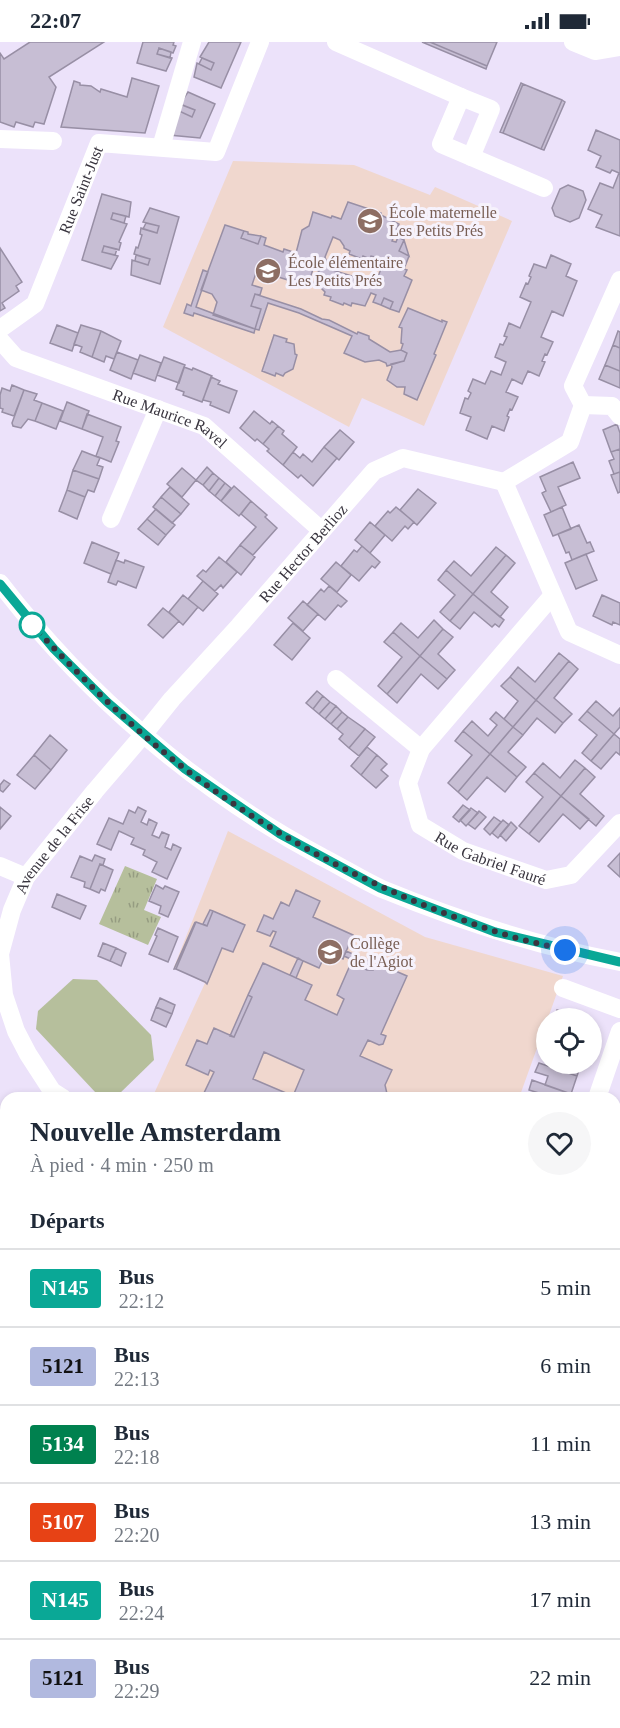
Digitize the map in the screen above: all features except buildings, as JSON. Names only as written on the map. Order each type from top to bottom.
[{"type":"street","points":[[161,147],[192,42]]},
{"type":"street","name":"Rue Saint-Just","points":[[0,329],[35,304],[99,143],[216,152],[260,42]]},
{"type":"street","points":[[336,42],[491,109],[471,157]]},
{"type":"street","points":[[573,42],[595,51],[620,47]]},
{"type":"street","points":[[461,97],[441,144],[544,188]]},
{"type":"street","points":[[0,139],[53,141]]},
{"type":"street","points":[[620,280],[573,386],[583,405],[570,442],[504,482],[569,632],[620,655]]},
{"type":"street","name":"Rue Maurice Ravel","points":[[0,340],[15,358],[204,426],[321,530]]},
{"type":"street","points":[[583,405],[612,406],[620,417]]},
{"type":"street","points":[[111,519],[158,409]]},
{"type":"street","name":"Rue Hector Berlioz","points":[[143,735],[172,699],[374,471],[403,459],[504,482]]},
{"type":"street","points":[[0,584],[54,649],[143,735],[185,769],[280,834],[380,888],[495,932],[620,962]]},
{"type":"street","name":"Rue Gabriel Fauré","points":[[552,596],[421,749],[408,783],[420,825],[463,850],[546,880],[571,875],[620,823]]},
{"type":"street","points":[[336,679],[421,749]]},
{"type":"street","name":"Avenue de la Frise","points":[[50,1092],[16,1031],[4,995],[0,954],[12,910],[26,877],[143,735]]},
{"type":"street","points":[[0,866],[26,877]]},
{"type":"street","points":[[563,988],[620,1009]]},
{"type":"street","points":[[599,1092],[620,1030]]},
{"type":"shaded area","name":"École élémentaire Les Petits Prés","points":[[233,161],[354,165],[430,195],[435,187],[512,221],[424,426],[362,398],[349,427],[163,327]]},
{"type":"shaded area","name":"Collège de l'Agiot","points":[[228,831],[425,937],[563,976],[552,1008],[536,1008],[536,1051],[521,1092],[155,1092],[205,983],[174,967]]},
{"type":"green space","points":[[125,866],[157,879],[144,910],[161,917],[148,945],[99,924]]},
{"type":"green space","points":[[73,979],[97,980],[151,1035],[154,1060],[121,1092],[95,1092],[36,1029],[38,1011]]},
{"type":"bus line","name":"N145","points":[[0,584],[54,649],[143,735],[185,769],[280,834],[380,888],[495,932],[620,962]]},
{"type":"place","name":"École maternelle Les Petits Prés","points":[[370,221]]},
{"type":"place","name":"École élémentaire Les Petits Prés","points":[[268,271]]},
{"type":"place","name":"Collège de l'Agiot","points":[[330,952]]},
{"type":"route","points":[[32,625],[107,702],[143,735],[185,769],[280,834],[380,888],[495,932],[565,950]]}]
